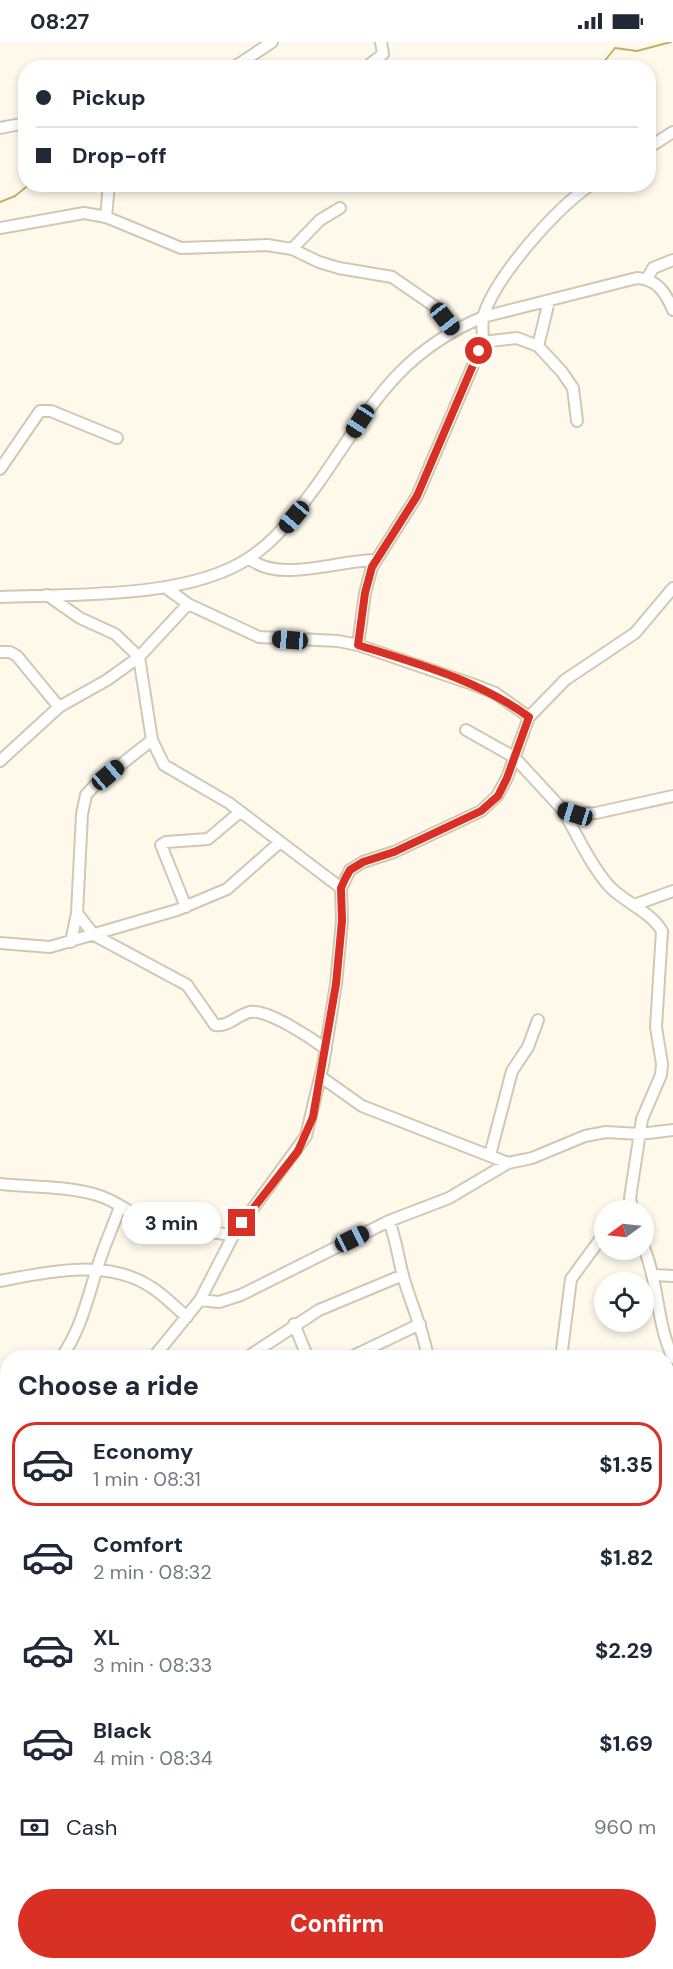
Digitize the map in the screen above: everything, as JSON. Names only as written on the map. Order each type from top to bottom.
[{"type":"street","points":[[245,60],[272,42]]},
{"type":"street","points":[[375,60],[383,54],[381,42]]},
{"type":"street","points":[[0,128],[18,125]]},
{"type":"street","points":[[656,143],[673,132]]},
{"type":"street","points":[[106,217],[109,192]]},
{"type":"street","points":[[358,645],[365,593],[376,560],[417,496],[458,395],[483,342],[483,317],[498,288],[556,213],[582,192]]},
{"type":"street","points":[[292,249],[311,227],[340,208]]},
{"type":"street","points":[[0,228],[84,213],[106,217],[181,248],[267,245],[292,249],[319,262],[339,268],[393,277],[437,308],[454,330]]},
{"type":"street","points":[[647,279],[653,268],[673,260]]},
{"type":"street","points":[[0,597],[165,587],[219,573],[249,558],[271,542],[294,517],[360,421],[399,371],[418,353],[454,330],[483,317],[621,281],[647,279],[654,282],[665,294],[673,310]]},
{"type":"street","points":[[538,346],[549,301]]},
{"type":"street","points":[[483,342],[517,338],[538,346],[570,382],[574,394],[577,421]]},
{"type":"street","points":[[0,469],[40,411],[51,411],[117,438]]},
{"type":"street","points":[[249,558],[258,566],[281,571],[307,569],[340,562],[376,560]]},
{"type":"street","points":[[165,587],[188,604],[259,637],[338,641],[358,645],[495,693],[529,717]]},
{"type":"street","points":[[160,1350],[200,1300],[233,1236],[306,1136],[321,1077],[336,984],[342,921],[341,888],[350,870],[363,862],[394,852],[481,811],[498,796],[529,717],[565,680],[635,633],[673,588]]},
{"type":"street","points":[[46,595],[80,618],[115,634],[139,657],[152,740],[160,761],[170,770],[240,812],[341,888]]},
{"type":"street","points":[[0,761],[59,707],[107,680],[139,657],[188,604]]},
{"type":"street","points":[[0,652],[10,652],[17,656],[59,707]]},
{"type":"street","points":[[466,730],[514,758],[562,810],[594,865],[610,887],[657,923],[662,931],[656,1027],[662,1064],[661,1075],[642,1119],[630,1198]]},
{"type":"street","points":[[72,942],[77,913],[82,814],[86,795],[95,784],[152,740]]},
{"type":"street","points":[[562,810],[575,814],[596,813],[673,796]]},
{"type":"street","points":[[186,907],[161,845],[166,842],[208,839],[240,812]]},
{"type":"street","points":[[0,943],[50,947],[186,907],[227,889],[279,843]]},
{"type":"street","points":[[634,905],[673,891]]},
{"type":"street","points":[[77,913],[94,935],[187,985],[215,1025],[223,1026],[247,1013],[255,1012],[284,1023],[326,1049]]},
{"type":"street","points":[[490,1155],[512,1071],[528,1047],[538,1020]]},
{"type":"street","points":[[661,1075],[673,1072]]},
{"type":"street","points":[[321,1077],[362,1106],[508,1163]]},
{"type":"street","points":[[200,1300],[219,1302],[241,1295],[389,1221],[449,1198],[508,1163],[532,1158],[585,1136],[606,1132],[640,1134],[673,1130]]},
{"type":"street","points":[[0,1184],[99,1195],[139,1219],[161,1227],[214,1230],[233,1236]]},
{"type":"street","points":[[65,1350],[82,1320],[96,1270],[120,1207]]},
{"type":"street","points":[[389,1221],[397,1241],[403,1275],[420,1324],[426,1350]]},
{"type":"street","points":[[562,1350],[571,1280],[594,1248]]},
{"type":"street","points":[[0,1281],[50,1271],[96,1270],[150,1286],[187,1317]]},
{"type":"street","points":[[257,1350],[294,1324],[341,1300],[403,1275]]},
{"type":"street","points":[[670,1350],[662,1328],[654,1275],[673,1276]]},
{"type":"street","points":[[294,1324],[305,1350]]},
{"type":"street","points":[[366,1350],[420,1324]]},
{"type":"waterway","points":[[605,60],[615,48],[637,51],[671,42]]},
{"type":"waterway","points":[[0,202],[20,192]]},
{"type":"route","points":[[242,1223],[298,1151],[313,1117],[336,984],[342,921],[341,888],[350,870],[363,862],[394,852],[481,811],[498,796],[507,778],[529,717],[495,693],[358,645],[365,593],[372,567],[417,496],[458,395],[479,351]]}]
